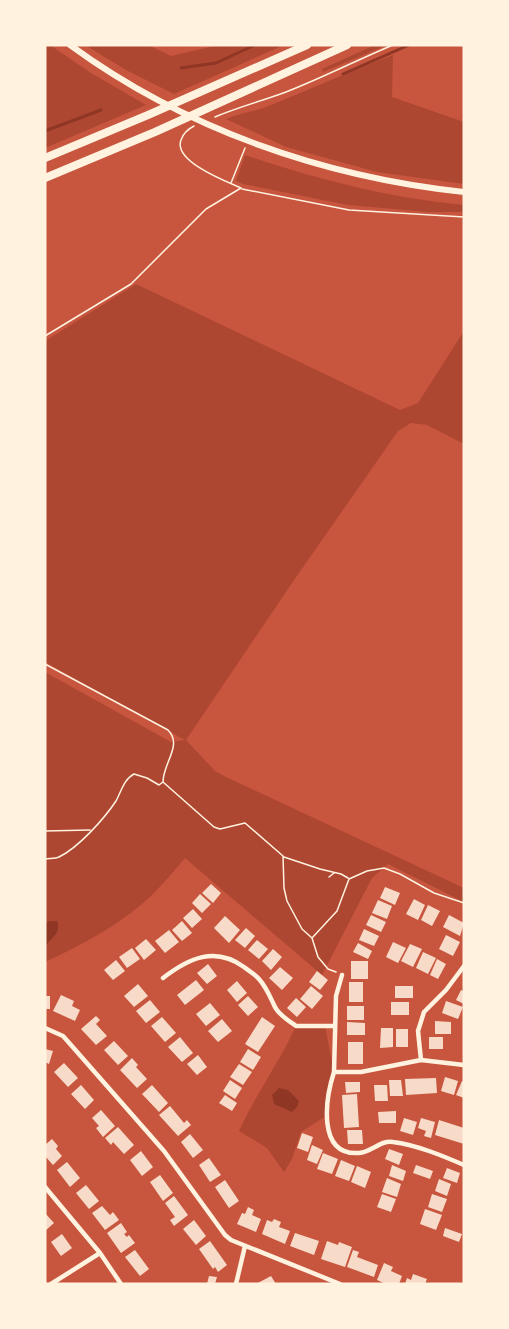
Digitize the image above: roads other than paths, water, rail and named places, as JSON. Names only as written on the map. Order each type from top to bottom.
[{"type":"highway","points":[[45,158],[148,116],[307,45]]},
{"type":"highway","points":[[45,177],[155,132],[347,45]]},
{"type":"street","points":[[70,45],[130,84],[179,111],[247,141],[321,165],[417,187],[464,192]]},
{"type":"street","points":[[163,978],[194,959],[225,956],[258,976],[270,993],[276,1010],[296,1026],[335,1026]]},
{"type":"street","points":[[420,1059],[418,1031],[424,1012],[446,990],[464,966]]},
{"type":"street","points":[[342,975],[336,996],[334,1072],[328,1089],[326,1116],[331,1140],[344,1150],[357,1153],[370,1151],[379,1144],[392,1141],[464,1165]]},
{"type":"street","points":[[45,1028],[63,1036],[164,1151],[225,1235],[245,1246],[339,1284]]},
{"type":"street","points":[[334,1072],[361,1072],[420,1059],[464,1065]]},
{"type":"street","points":[[45,1187],[100,1253],[121,1284]]},
{"type":"street","points":[[236,1284],[245,1246]]},
{"type":"street","points":[[51,1284],[100,1253]]},
{"type":"waterway","points":[[181,68],[216,63],[255,45]]},
{"type":"waterway","points":[[343,74],[409,45]]},
{"type":"waterway","points":[[45,131],[101,110]]}]
